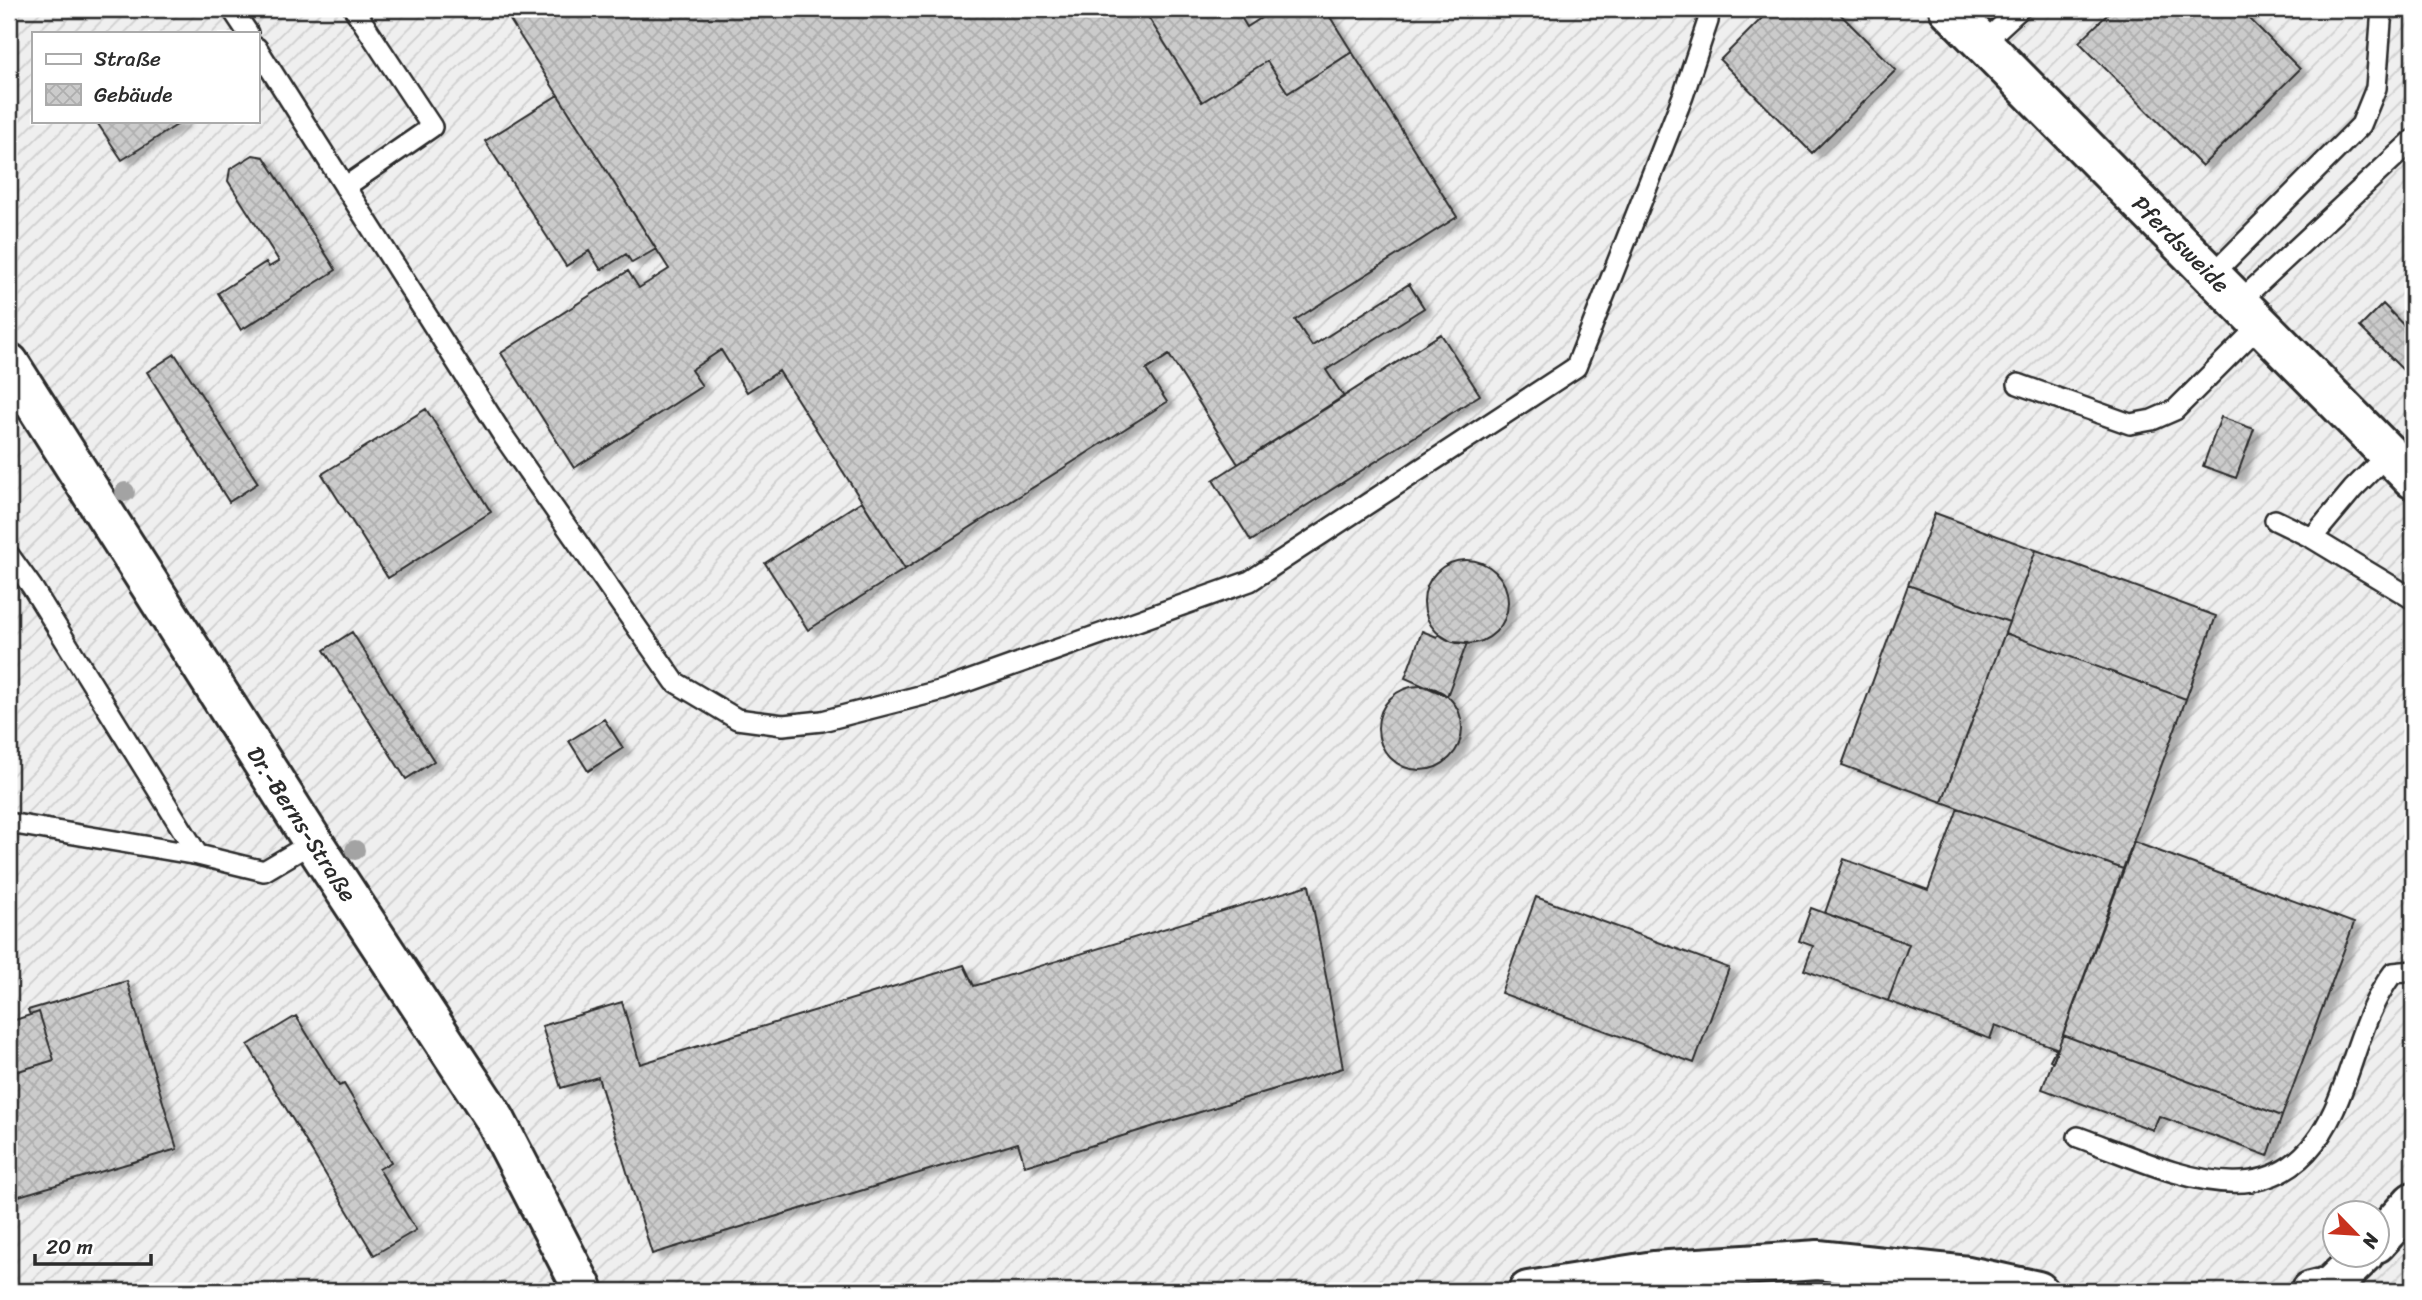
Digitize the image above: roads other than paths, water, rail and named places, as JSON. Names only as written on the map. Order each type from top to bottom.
[{"type":"street","name":"Pferdsweide","points":[[1949,9],[2401,466]]},
{"type":"street","name":"Dr.-Berns-Straße","points":[[9,363],[313,842],[495,1119],[583,1291]]},
{"type":"street","points":[[2390,1227],[2413,1202]]},
{"type":"street","points":[[1528,1291],[1654,1271],[1818,1260],[1968,1276],[2038,1291]]},
{"type":"street","points":[[2325,1289],[2349,1268]]},
{"type":"lane","points":[[232,9],[247,32]]},
{"type":"lane","points":[[345,187],[432,127],[354,9]]},
{"type":"lane","points":[[259,51],[504,437],[676,682],[737,719],[783,724],[822,721],[943,690],[1250,581],[1576,367],[1683,96],[1709,9]]},
{"type":"lane","points":[[1983,43],[2020,9]]},
{"type":"lane","points":[[2212,275],[2361,125],[2376,88],[2382,9]]},
{"type":"lane","points":[[2018,384],[2130,424],[2152,420],[2175,410],[2250,313],[2413,141]]},
{"type":"lane","points":[[2312,538],[2353,489],[2401,466]]},
{"type":"lane","points":[[2275,520],[2312,538],[2413,599]]},
{"type":"lane","points":[[9,555],[32,587],[198,855]]},
{"type":"lane","points":[[9,823],[198,855],[264,871],[313,842]]},
{"type":"lane","points":[[2078,1137],[2207,1183],[2254,1182],[2288,1168],[2311,1148],[2334,1111],[2375,996],[2393,973],[2413,971]]}]
